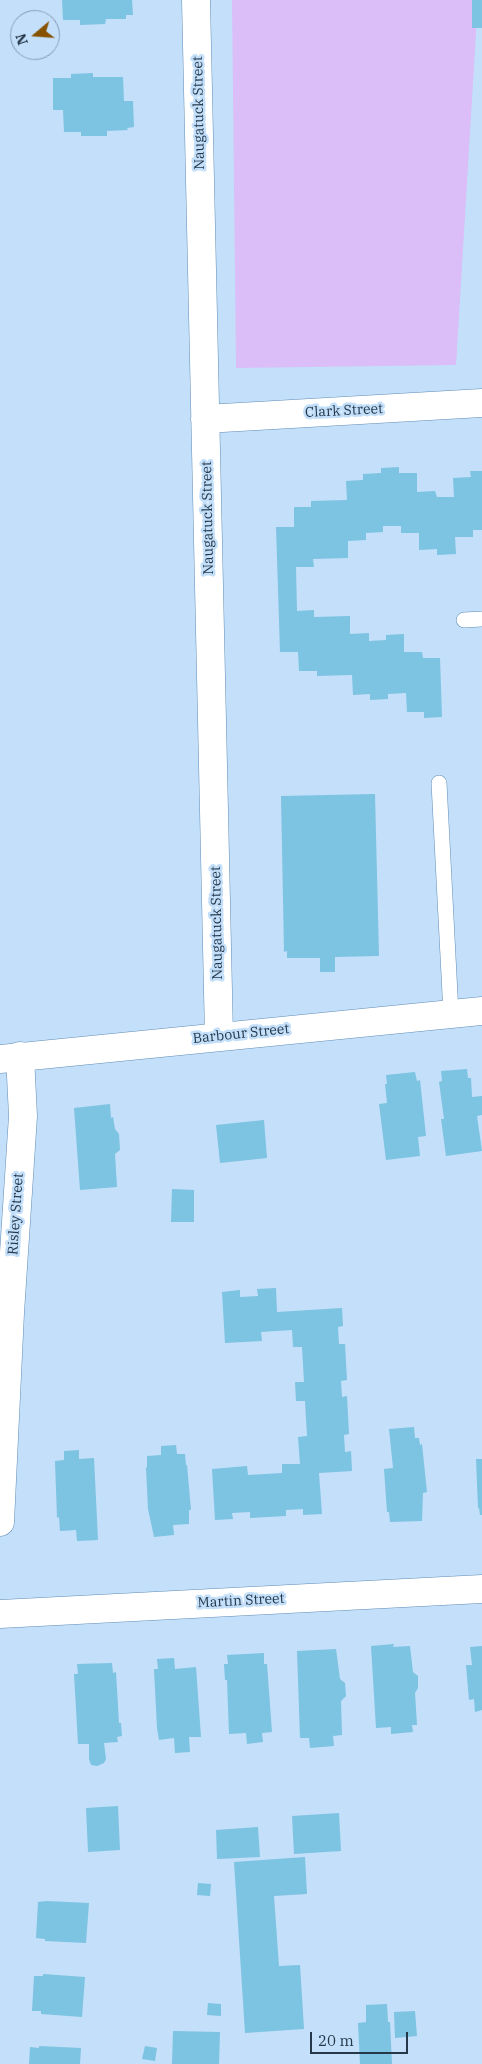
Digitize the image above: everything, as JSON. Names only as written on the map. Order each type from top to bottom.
[{"type":"street","name":"Naugatuck Street","points":[[196,0],[219,1036]]},
{"type":"street","name":"Clark Street","points":[[205,419],[482,403]]},
{"type":"street","name":"Barbour Street","points":[[10,1057],[482,1010]]},
{"type":"street","name":"Risley Street","points":[[0,1522],[10,1313],[23,1116],[10,1057]]},
{"type":"street","name":"Martin Street","points":[[0,1614],[482,1589]]},
{"type":"lane","points":[[464,620],[482,620]]},
{"type":"lane","points":[[439,783],[451,1014]]},
{"type":"shaded area","points":[[232,0],[478,0],[456,365],[236,368]]},
{"type":"building","points":[[62,0],[132,0],[133,15],[126,15],[126,19],[106,19],[105,24],[80,25],[80,20],[63,20]]},
{"type":"building","points":[[472,0],[482,0],[482,28],[472,28]]},
{"type":"building","points":[[93,73],[93,77],[123,77],[124,101],[133,101],[134,127],[127,128],[128,130],[107,131],[107,136],[81,136],[81,132],[64,132],[63,110],[53,110],[53,78],[71,78],[71,74]]},
{"type":"building","points":[[399,467],[399,473],[417,473],[417,492],[435,491],[437,497],[454,497],[453,478],[471,477],[470,471],[482,471],[482,530],[473,530],[473,537],[455,537],[456,554],[437,555],[437,549],[419,550],[419,533],[401,533],[401,526],[383,526],[383,532],[366,533],[366,540],[348,541],[348,558],[313,559],[314,567],[296,567],[297,611],[314,610],[314,617],[350,616],[350,634],[369,633],[369,641],[386,640],[386,635],[404,634],[404,652],[422,652],[423,658],[440,658],[442,717],[424,718],[424,712],[407,712],[406,693],[388,694],[388,699],[370,700],[370,694],[353,695],[352,675],[317,676],[317,671],[299,671],[298,652],[280,652],[276,527],[294,527],[294,507],[311,507],[311,501],[347,500],[346,481],[363,480],[363,474],[381,473],[381,468]]},
{"type":"building","points":[[375,794],[379,956],[335,957],[335,972],[320,972],[320,958],[287,958],[287,951],[284,952],[281,796]]},
{"type":"building","points":[[467,1069],[468,1078],[471,1078],[472,1097],[482,1096],[482,1115],[477,1116],[482,1151],[446,1156],[441,1119],[444,1119],[439,1082],[442,1081],[441,1071]]},
{"type":"building","points":[[415,1072],[417,1081],[420,1080],[426,1136],[418,1137],[420,1156],[386,1160],[379,1104],[387,1103],[386,1075]]},
{"type":"building","points":[[110,1104],[111,1118],[113,1117],[115,1129],[119,1134],[120,1150],[115,1154],[117,1187],[80,1190],[74,1108]]},
{"type":"building","points":[[264,1120],[267,1158],[220,1163],[216,1125]]},
{"type":"building","points":[[172,1189],[194,1190],[194,1222],[171,1222]]},
{"type":"building","points":[[276,1288],[277,1312],[342,1308],[343,1326],[338,1327],[339,1344],[345,1344],[347,1380],[341,1381],[342,1397],[347,1396],[349,1434],[344,1435],[345,1452],[351,1451],[352,1471],[319,1473],[322,1514],[303,1515],[303,1509],[286,1510],[286,1516],[250,1518],[250,1512],[232,1513],[233,1519],[215,1520],[212,1469],[247,1466],[248,1475],[282,1473],[282,1464],[300,1464],[298,1437],[307,1436],[305,1401],[296,1401],[295,1382],[304,1382],[302,1347],[293,1347],[292,1330],[261,1332],[262,1341],[225,1343],[222,1292],[240,1290],[240,1297],[258,1296],[257,1289]]},
{"type":"building","points":[[414,1427],[415,1438],[419,1438],[420,1445],[422,1444],[427,1492],[423,1493],[422,1521],[390,1522],[389,1512],[387,1512],[384,1469],[393,1468],[389,1429]]},
{"type":"building","points":[[176,1445],[177,1454],[185,1454],[187,1465],[191,1510],[189,1510],[189,1524],[173,1525],[174,1535],[154,1537],[148,1509],[147,1456],[161,1455],[161,1446]]},
{"type":"building","points":[[79,1450],[79,1459],[94,1458],[98,1540],[77,1541],[76,1530],[60,1531],[59,1517],[57,1518],[55,1461],[64,1460],[64,1451]]},
{"type":"building","points":[[476,1459],[482,1459],[482,1515],[480,1515],[478,1508]]},
{"type":"building","points":[[394,1644],[393,1647],[410,1646],[413,1672],[418,1676],[418,1688],[415,1693],[417,1725],[412,1725],[413,1732],[391,1734],[391,1727],[376,1728],[371,1646]]},
{"type":"building","points":[[482,1646],[482,1710],[475,1712],[474,1699],[469,1700],[466,1665],[472,1665],[470,1647]]},
{"type":"building","points":[[336,1649],[340,1679],[345,1683],[346,1696],[341,1701],[342,1735],[333,1736],[334,1746],[310,1748],[309,1738],[300,1738],[297,1651]]},
{"type":"building","points":[[264,1653],[264,1664],[267,1664],[272,1732],[262,1733],[263,1742],[247,1744],[246,1733],[229,1734],[227,1680],[225,1680],[224,1664],[228,1664],[227,1655]]},
{"type":"building","points":[[174,1658],[175,1669],[196,1667],[201,1737],[189,1737],[190,1752],[175,1753],[174,1738],[159,1740],[154,1669],[158,1669],[157,1659]]},
{"type":"building","points":[[112,1663],[113,1673],[116,1672],[119,1723],[121,1723],[122,1736],[117,1737],[118,1742],[104,1743],[106,1759],[104,1763],[97,1766],[91,1765],[89,1744],[78,1744],[74,1674],[78,1674],[77,1664]]},
{"type":"building","points":[[118,1806],[120,1850],[88,1852],[86,1808]]},
{"type":"building","points":[[339,1813],[341,1851],[294,1854],[292,1816]]},
{"type":"building","points":[[258,1827],[260,1857],[217,1859],[216,1830]]},
{"type":"building","points":[[305,1857],[307,1894],[274,1896],[279,1966],[300,1965],[304,2029],[245,2033],[234,1862]]},
{"type":"building","points":[[198,1883],[211,1884],[210,1896],[197,1895]]},
{"type":"building","points":[[38,1902],[89,1903],[86,1943],[45,1941],[45,1939],[36,1938]]},
{"type":"building","points":[[43,1974],[85,1977],[82,2017],[41,2014],[41,2011],[32,2011],[34,1976],[43,1976]]},
{"type":"building","points":[[208,2003],[221,2004],[221,2016],[207,2015]]},
{"type":"building","points":[[387,2004],[392,2064],[360,2064],[358,2023],[366,2022],[366,2005]]},
{"type":"building","points":[[415,2011],[417,2036],[395,2038],[394,2012]]},
{"type":"building","points":[[173,2031],[220,2032],[219,2064],[172,2064]]},
{"type":"building","points":[[39,2046],[81,2048],[80,2064],[29,2064],[30,2047],[39,2048]]},
{"type":"building","points":[[145,2046],[157,2048],[155,2061],[142,2059]]}]
